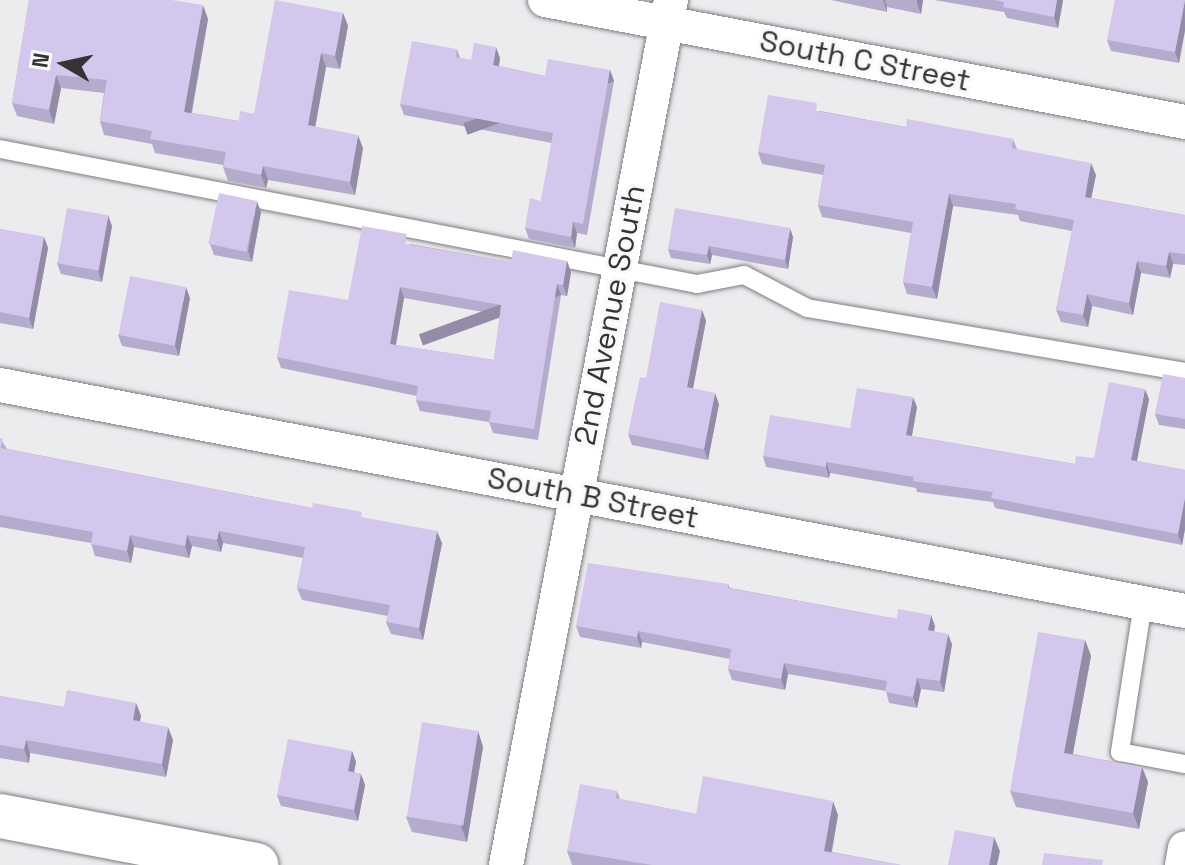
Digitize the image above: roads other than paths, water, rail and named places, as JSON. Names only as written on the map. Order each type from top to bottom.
[{"type":"street","name":"South C Street","points":[[545,0],[668,12],[1185,122]]},
{"type":"street","name":"2nd Avenue South","points":[[506,865],[668,12]]},
{"type":"street","name":"South B Street","points":[[0,385],[1185,611]]},
{"type":"street","points":[[0,816],[256,865]]},
{"type":"street","points":[[1182,865],[1185,848]]},
{"type":"lane","points":[[0,149],[697,284],[744,275],[807,308],[1185,372]]},
{"type":"lane","points":[[1143,603],[1120,752],[1185,764]]}]
